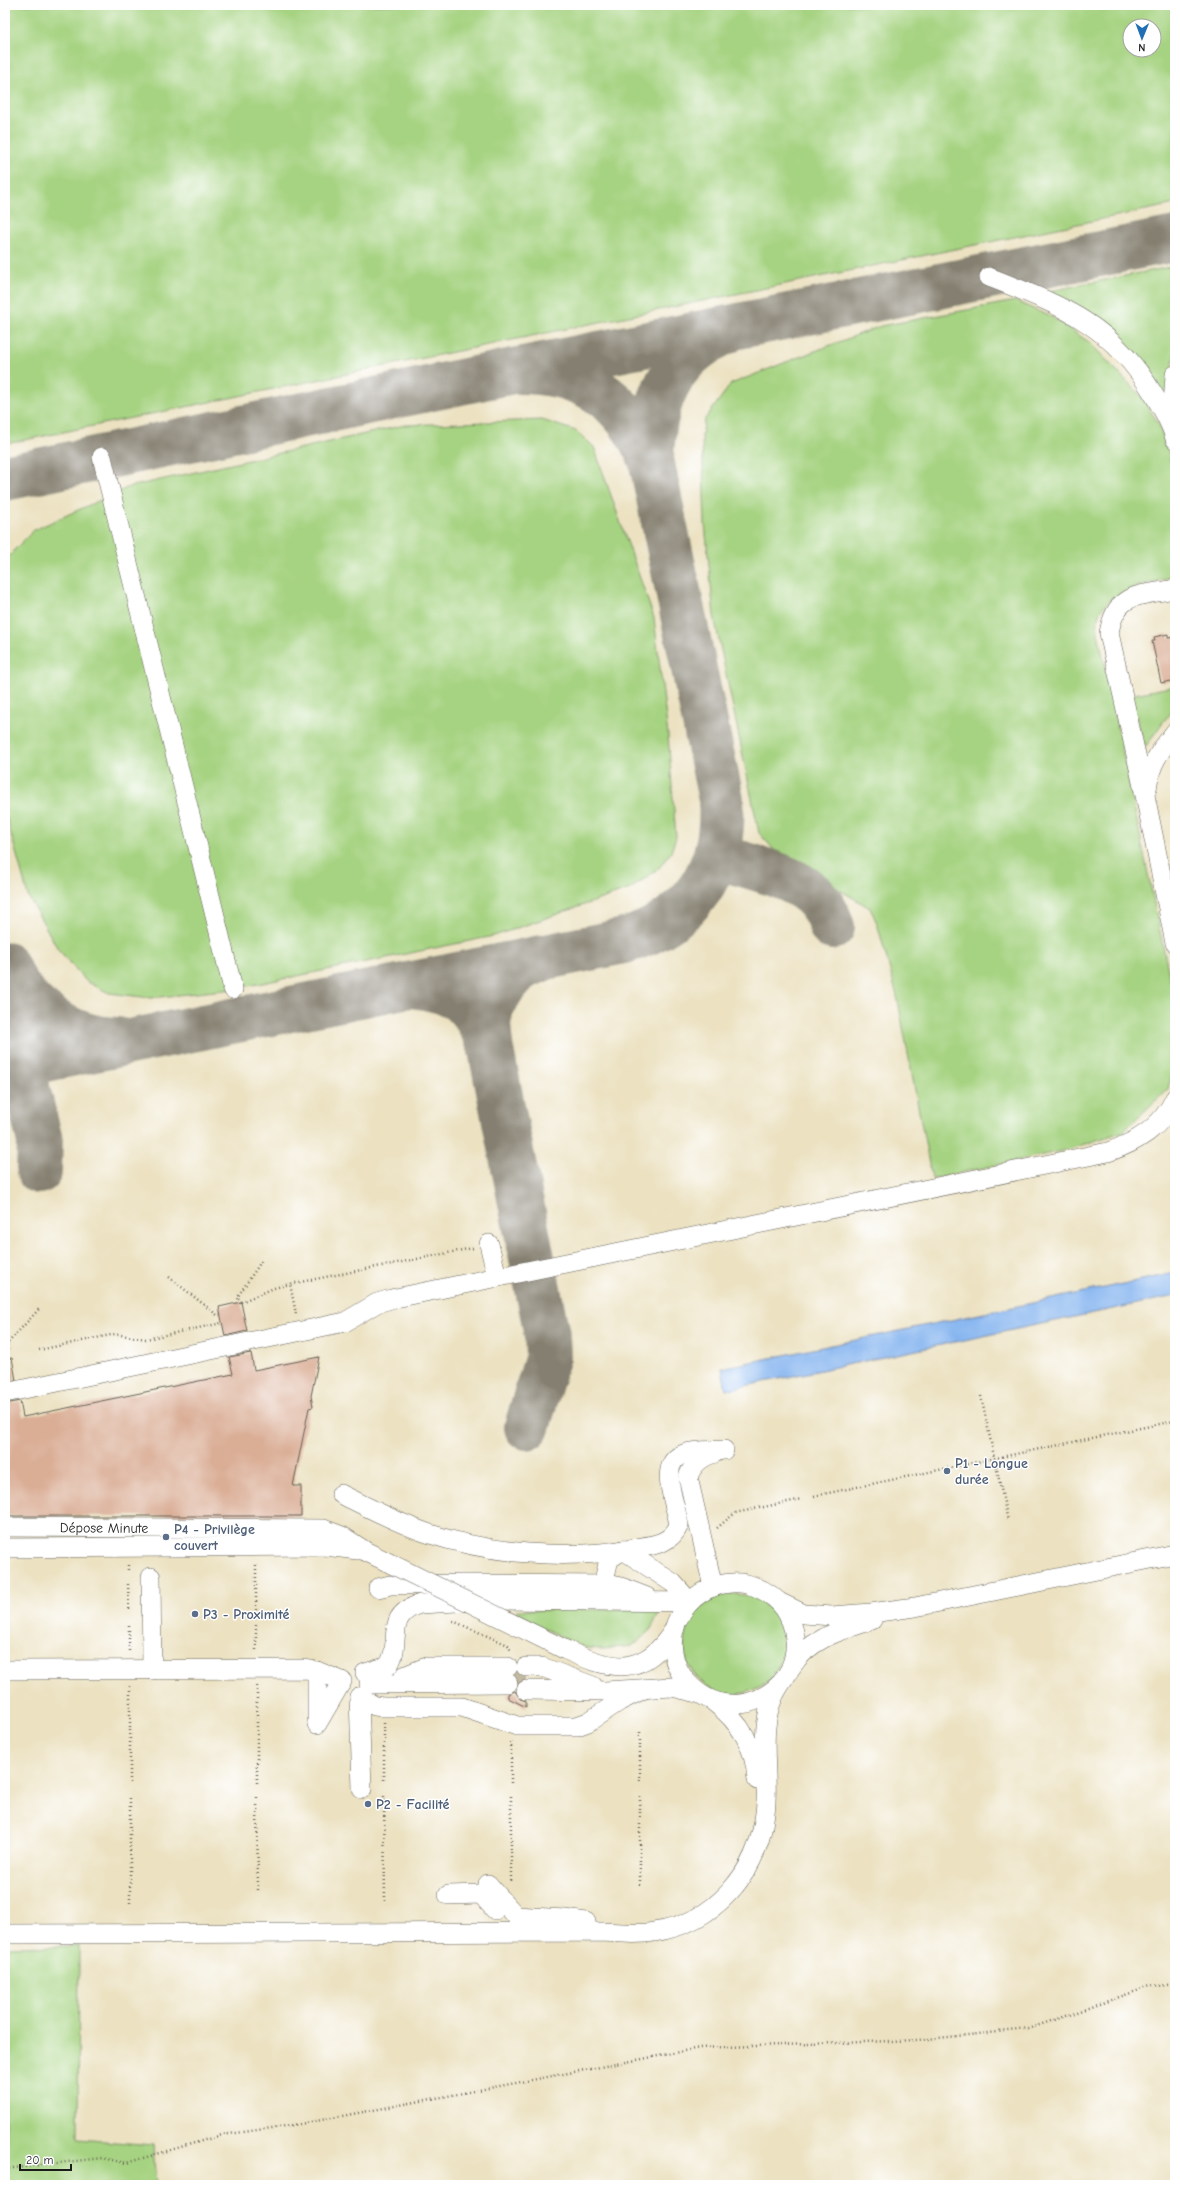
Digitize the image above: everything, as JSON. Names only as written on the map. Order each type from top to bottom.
[{"type":"street","points":[[989,277],[1052,302],[1081,317],[1104,335],[1127,356],[1144,378],[1162,407],[1175,437]]},
{"type":"street","points":[[1175,375],[1173,405],[1175,437]]},
{"type":"street","points":[[102,456],[233,989]]},
{"type":"street","points":[[1175,589],[1127,599],[1118,606],[1112,617],[1110,633],[1175,943]]},
{"type":"street","points":[[1146,800],[1149,771],[1156,758],[1175,732]]},
{"type":"street","points":[[5,1393],[345,1322],[377,1304],[391,1299],[854,1203],[1077,1159],[1128,1145],[1169,1121],[1175,1098]]},
{"type":"street","points":[[489,1244],[497,1277]]},
{"type":"street","points":[[341,1494],[385,1516],[427,1533],[463,1542],[511,1551],[550,1554],[587,1554],[623,1550],[664,1543],[673,1535],[679,1525],[668,1476],[669,1466],[673,1460],[686,1453],[724,1450],[690,1458],[686,1461],[679,1474],[686,1515],[708,1535],[713,1587]]},
{"type":"street","name":"Dépose Minute","points":[[5,1527],[324,1529],[342,1536],[365,1551]]},
{"type":"street","points":[[5,1548],[348,1547],[365,1551],[566,1650],[598,1664],[616,1667],[631,1666],[644,1660],[662,1646],[676,1625],[682,1612],[690,1602],[701,1593],[713,1587],[733,1583],[747,1584],[766,1592],[786,1607],[804,1614],[832,1616],[854,1615],[916,1607],[1175,1554]]},
{"type":"street","points":[[603,1585],[609,1559],[623,1550]]},
{"type":"street","points":[[623,1550],[673,1583],[690,1602]]},
{"type":"street","points":[[151,1577],[152,1670]]},
{"type":"street","points":[[378,1588],[390,1585],[462,1584],[603,1585],[624,1588],[658,1601]]},
{"type":"street","points":[[364,1685],[388,1666],[394,1658],[396,1624],[400,1615],[408,1607],[420,1604],[494,1600],[690,1602]]},
{"type":"street","points":[[364,1685],[399,1680],[426,1667],[605,1691],[672,1687],[729,1704],[754,1702],[769,1694],[786,1675],[795,1647],[794,1632],[786,1612],[777,1600]]},
{"type":"street","points":[[5,1934],[602,1932],[634,1934],[654,1932],[687,1923],[716,1905],[738,1884],[746,1872],[759,1844],[763,1827],[766,1794],[766,1727],[773,1696],[798,1656],[809,1646],[822,1638],[916,1607]]},
{"type":"street","points":[[448,1895],[481,1894],[501,1916],[584,1922],[602,1932],[663,1920],[695,1907],[707,1900],[729,1878],[747,1848],[756,1810],[757,1779],[755,1761],[738,1724],[731,1715],[705,1697],[681,1674],[675,1658],[673,1642],[676,1625]]},
{"type":"street","points":[[5,1670],[305,1669],[317,1671],[342,1681]]},
{"type":"street","points":[[317,1671],[317,1724],[342,1681],[345,1673],[353,1669],[364,1685],[374,1706],[383,1708],[462,1707],[517,1726],[577,1726],[588,1722],[620,1701],[644,1689]]},
{"type":"street","points":[[362,1789],[364,1685]]},
{"type":"street","points":[[488,1884],[512,1914],[520,1917]]},
{"type":"path","points":[[264,1259],[238,1296],[240,1302],[274,1288],[290,1284],[489,1244]]},
{"type":"path","points":[[169,1277],[217,1315],[220,1315]]},
{"type":"path","points":[[290,1284],[300,1331]]},
{"type":"path","points":[[8,1350],[7,1344],[39,1309]]},
{"type":"path","points":[[39,1350],[115,1334],[146,1339],[222,1323]]},
{"type":"path","points":[[981,1396],[1008,1521]]},
{"type":"path","points":[[814,1496],[1174,1421]]},
{"type":"path","points":[[708,1535],[735,1513],[802,1499]]},
{"type":"path","points":[[256,1562],[256,1610]]},
{"type":"path","points":[[128,1584],[129,1610]]},
{"type":"path","points":[[256,1625],[256,1656]]},
{"type":"path","points":[[129,1626],[129,1656]]},
{"type":"path","points":[[257,1683],[257,1784]]},
{"type":"path","points":[[130,1684],[130,1785]]},
{"type":"path","points":[[384,1715],[384,1783]]},
{"type":"path","points":[[640,1732],[640,1782]]},
{"type":"path","points":[[511,1741],[511,1783]]},
{"type":"path","points":[[384,1796],[385,1902]]},
{"type":"path","points":[[511,1796],[511,1886]]},
{"type":"path","points":[[640,1796],[640,1887]]},
{"type":"path","points":[[257,1797],[258,1891]]},
{"type":"path","points":[[130,1798],[130,1903]]},
{"type":"path","points":[[5,2169],[102,2158],[126,2163],[222,2135],[300,2124],[700,2048],[918,2040],[1028,2029],[1145,1988],[1175,1984]]},
{"type":"green space","points":[[5,5],[1175,5],[1175,204],[5,444]]},
{"type":"green space","points":[[1175,266],[1175,356],[1170,374],[1167,400],[1122,341],[1097,317],[1050,291]]},
{"type":"green space","points":[[1015,301],[1052,317],[1089,342],[1140,395],[1159,424],[1169,454],[1175,484],[1175,577],[1130,589],[1109,601],[1102,609],[1098,618],[1098,633],[1175,1004],[1175,1061],[1168,1089],[1122,1132],[1066,1150],[932,1179],[897,996],[877,923],[870,908],[776,852],[759,833],[714,616],[705,524],[702,435],[705,419],[731,384],[881,326]]},
{"type":"green space","points":[[542,420],[576,431],[594,447],[654,618],[668,735],[676,837],[671,852],[658,869],[630,889],[494,936],[233,989],[151,998],[109,993],[87,982],[58,949],[28,896],[5,812],[5,562],[16,548],[34,530],[129,487],[405,425]]},
{"type":"green space","points":[[1175,686],[1175,711],[1167,717],[1145,747],[1130,695]]},
{"type":"green space","points":[[734,1594],[753,1597],[770,1608],[781,1625],[784,1644],[781,1663],[770,1680],[753,1691],[734,1694],[715,1691],[698,1680],[687,1663],[684,1644],[687,1625],[698,1608],[715,1597]]},
{"type":"green space","points":[[661,1609],[650,1631],[632,1646],[603,1649],[586,1648],[517,1616],[517,1610]]},
{"type":"green space","points":[[79,1946],[78,2139],[153,2145],[156,2185],[5,2185],[5,1947]]},
{"type":"water","points":[[1175,1273],[1175,1296],[726,1390],[722,1368]]},
{"type":"building","points":[[1168,634],[1168,638],[1175,637],[1175,680],[1161,683],[1152,641],[1155,641],[1154,637]]},
{"type":"building","points":[[241,1302],[247,1331],[225,1336],[219,1307]]},
{"type":"building","points":[[251,1353],[254,1370],[319,1357],[311,1396],[313,1407],[309,1408],[293,1486],[301,1486],[301,1516],[5,1516],[5,1404],[20,1401],[23,1417],[233,1374],[229,1357]]},
{"type":"building","points":[[12,1358],[16,1380],[5,1382],[5,1359]]},
{"type":"building","points":[[515,1691],[520,1699],[526,1701],[526,1707],[508,1698],[508,1694]]},
{"type":"taxiway","points":[[5,478],[513,371],[1175,239]]},
{"type":"taxiway","points":[[651,459],[652,438],[656,418],[661,400],[668,384],[678,368],[690,355],[706,343],[725,332]]},
{"type":"taxiway","points":[[5,1078],[22,1067],[41,1060],[624,941],[648,932],[668,921],[685,906],[700,889],[710,870],[717,848],[721,825],[721,800],[651,459],[640,437],[627,419],[613,403],[597,391],[580,382],[560,375],[513,371]]},
{"type":"taxiway","points":[[716,856],[754,867],[792,881],[813,895],[820,902],[832,927]]},
{"type":"taxiway","points":[[409,985],[439,990],[460,1000],[469,1008],[476,1018],[490,1045],[488,1024],[491,1007],[503,987],[519,969],[541,959]]},
{"type":"taxiway","points":[[6,965],[14,981],[24,995],[51,1019],[67,1028],[83,1034],[100,1039],[118,1040]]},
{"type":"taxiway","points":[[5,974],[22,1067],[40,1141],[39,1171]]},
{"type":"taxiway","points":[[490,1045],[547,1335],[548,1356],[527,1427]]},
{"type":"tunnel","points":[[508,1675],[526,1675]]},
{"type":"place","name":"P1 - Longue durée","points":[[947,1471]]},
{"type":"place","name":"P4 - Privilège couvert","points":[[166,1537]]},
{"type":"place","name":"P3 - Proximité","points":[[195,1614]]},
{"type":"place","name":"P2 - Facilité","points":[[368,1804]]}]
